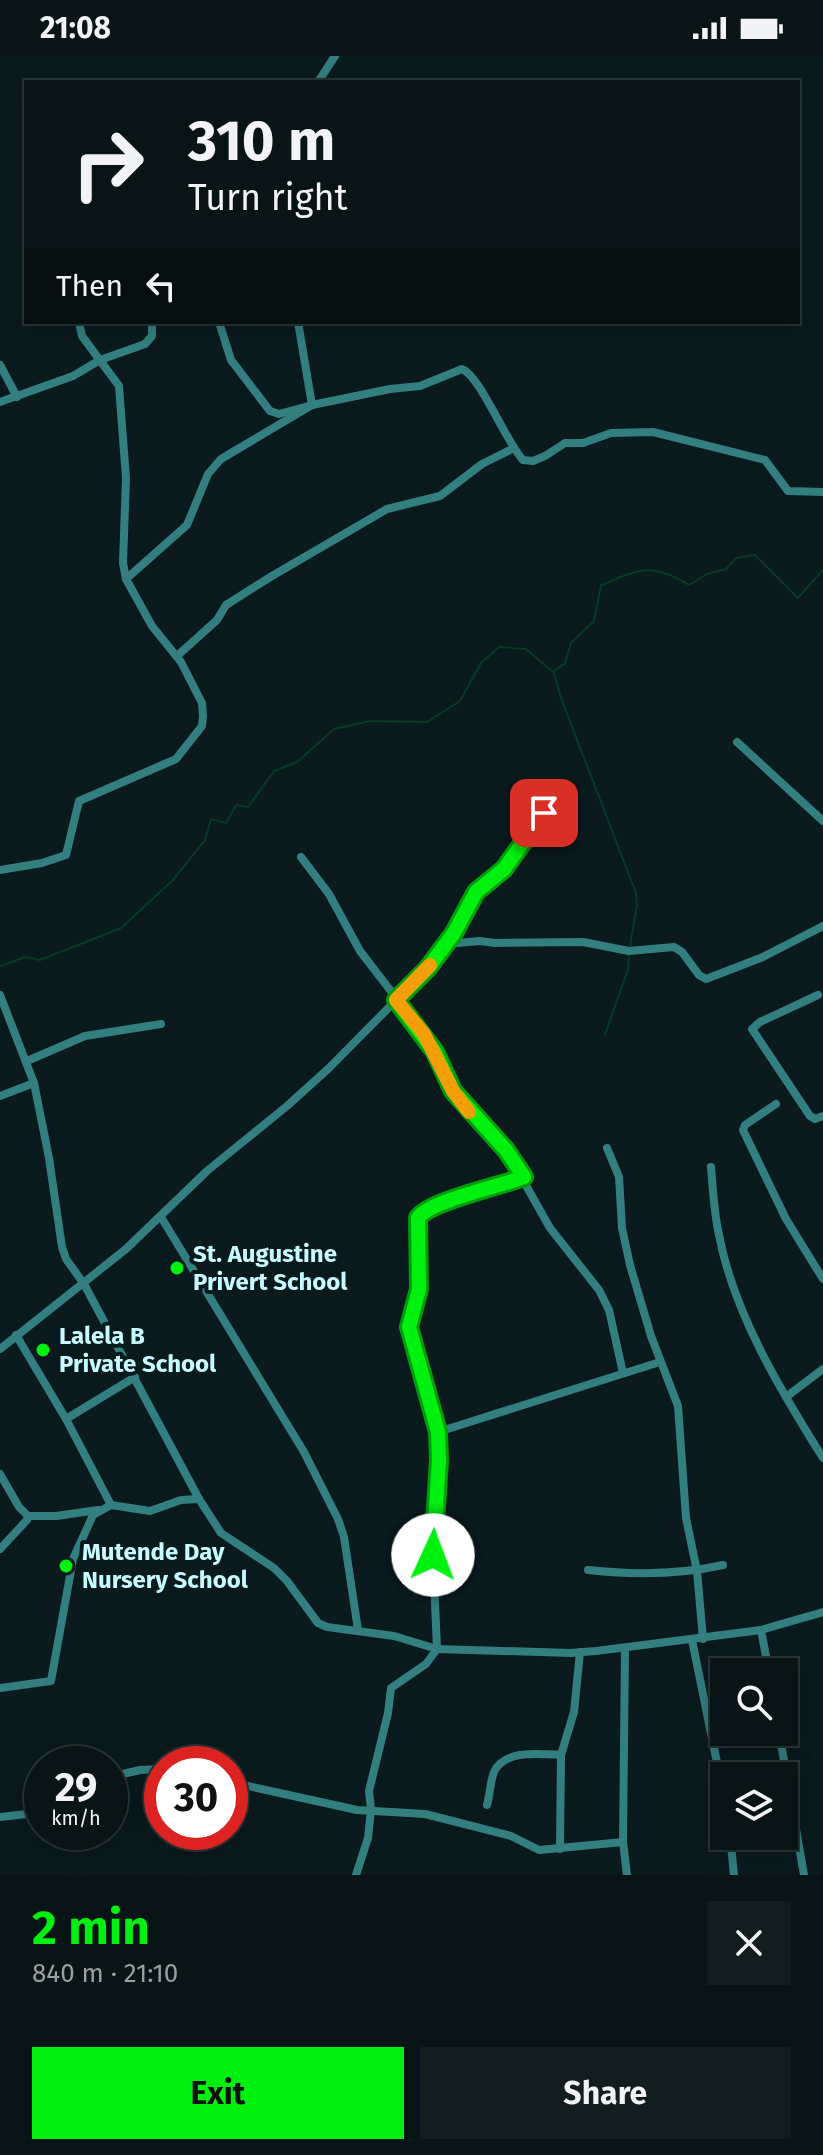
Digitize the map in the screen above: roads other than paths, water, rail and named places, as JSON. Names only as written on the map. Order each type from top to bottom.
[{"type":"street","points":[[319,80],[335,56]]},
{"type":"street","points":[[0,870],[63,857],[69,851],[79,801],[163,767],[181,753],[202,726],[203,708],[177,656],[152,626],[126,579],[123,563],[126,478],[119,386],[82,336],[79,324]]},
{"type":"street","points":[[0,402],[73,376],[100,360],[149,341],[152,324]]},
{"type":"street","points":[[220,324],[231,360],[270,411],[279,414],[420,386],[462,369],[476,380],[523,460],[533,461],[565,443],[583,443],[621,431],[653,432],[765,460],[788,491],[823,492]]},
{"type":"street","points":[[298,324],[312,405]]},
{"type":"street","points":[[0,365],[17,397]]},
{"type":"street","points":[[126,579],[187,525],[208,474],[221,459],[312,405]]},
{"type":"street","points":[[177,656],[217,620],[226,605],[272,576],[387,509],[440,496],[482,464],[514,448]]},
{"type":"street","points":[[737,742],[823,821]]},
{"type":"street","points":[[0,1349],[84,1284],[161,1217],[207,1171],[298,1097],[396,1000],[446,944],[476,892],[504,869],[560,791]]},
{"type":"street","points":[[301,857],[324,885],[360,951],[430,1043],[453,1091],[506,1150],[524,1177],[550,1228],[594,1281],[604,1299],[623,1373]]},
{"type":"street","points":[[446,944],[480,941],[583,942],[629,951],[674,947],[706,979],[763,957],[823,926]]},
{"type":"street","points":[[0,995],[34,1083],[66,1259],[84,1284],[199,1499],[221,1533],[274,1568],[318,1623],[327,1627],[394,1636],[437,1649],[580,1652],[761,1630],[823,1612]]},
{"type":"street","points":[[818,995],[760,1022],[752,1029],[810,1116],[815,1119],[823,1116]]},
{"type":"street","points":[[27,1061],[85,1036],[161,1024]]},
{"type":"street","points":[[0,1096],[34,1083]]},
{"type":"street","points":[[776,1104],[745,1125],[743,1130],[786,1219],[823,1279]]},
{"type":"street","points":[[607,1148],[619,1177],[622,1228],[630,1265],[660,1362],[678,1406],[686,1518],[697,1571],[703,1639]]},
{"type":"street","points":[[711,1167],[719,1238],[736,1293],[786,1397],[823,1458]]},
{"type":"street","points":[[356,1875],[368,1838],[369,1791],[391,1688],[426,1664],[437,1649],[433,1541],[438,1432],[409,1327],[419,1289],[418,1218],[423,1212],[524,1177]]},
{"type":"street","points":[[161,1217],[304,1452],[338,1519],[344,1537],[358,1630]]},
{"type":"street","points":[[16,1335],[66,1419],[111,1505]]},
{"type":"street","points":[[438,1432],[660,1362]]},
{"type":"street","points":[[786,1397],[823,1369]]},
{"type":"street","points":[[66,1419],[135,1377]]},
{"type":"street","points":[[0,1474],[19,1507],[28,1516],[56,1516],[111,1505],[150,1511],[181,1500],[199,1499]]},
{"type":"street","points":[[0,1688],[51,1681],[73,1559],[87,1524],[98,1510]]},
{"type":"street","points":[[0,1549],[28,1516]]},
{"type":"street","points":[[588,1570],[640,1574],[697,1571],[723,1565]]},
{"type":"street","points":[[761,1630],[766,1658]]},
{"type":"street","points":[[692,1640],[717,1762]]},
{"type":"street","points":[[625,1648],[623,1842],[627,1875]]},
{"type":"street","points":[[560,1849],[561,1755],[574,1712],[580,1652]]},
{"type":"street","points":[[781,1746],[804,1875]]},
{"type":"street","points":[[487,1805],[494,1771],[500,1765],[523,1754],[561,1755]]},
{"type":"street","points":[[248,1786],[357,1810],[425,1814],[511,1836],[539,1850],[623,1842]]},
{"type":"street","points":[[0,1817],[24,1814]]},
{"type":"street","points":[[731,1850],[734,1875]]},
{"type":"waterway","points":[[0,966],[25,957],[40,960],[121,928],[172,881],[205,840],[211,819],[226,823],[236,805],[248,807],[274,771],[297,762],[334,729],[370,721],[427,722],[460,701],[481,663],[499,647],[526,649],[553,672],[565,663],[571,643],[594,621],[601,585],[646,570],[665,573],[689,585],[707,574],[726,569],[736,558],[755,555],[798,598],[823,570]]},
{"type":"waterway","points":[[554,673],[636,893],[630,946]]},
{"type":"waterway","points":[[605,1035],[628,969],[629,953]]},
{"type":"place","name":"St. Augustine Privert School","points":[[177,1268]]},
{"type":"place","name":"Lalela B Private School","points":[[43,1350]]},
{"type":"place","name":"Mutende Day Nursery School","points":[[66,1566]]}]
